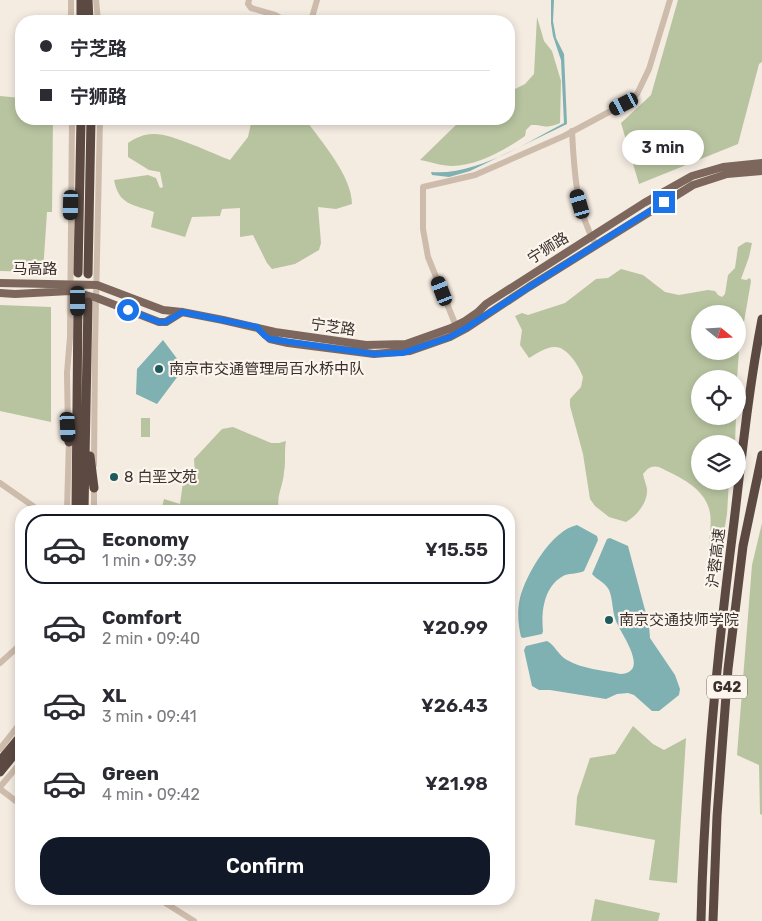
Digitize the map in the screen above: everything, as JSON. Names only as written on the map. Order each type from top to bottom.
[{"type":"highway","points":[[81,125],[83,273],[91,125]]},
{"type":"highway","points":[[76,505],[77,390],[83,302],[86,428],[84,505]]},
{"type":"highway","name":"沪蓉高速","points":[[702,921],[706,800],[718,660],[752,374],[762,319]]},
{"type":"highway","points":[[69,442],[77,390]]},
{"type":"highway","points":[[86,428],[94,488]]},
{"type":"highway","name":"沪蓉高速","points":[[713,921],[718,806],[728,669],[743,546],[762,455]]},
{"type":"highway","points":[[0,761],[15,743]]},
{"type":"highway","points":[[0,772],[15,753]]},
{"type":"main road","name":"宁狮路","points":[[408,347],[456,326],[478,312],[486,304],[644,203],[692,176],[723,167],[762,163]]},
{"type":"main road","name":"宁狮路","points":[[408,347],[450,337],[466,328],[693,185],[726,174],[762,171]]},
{"type":"main road","name":"马高路","points":[[0,283],[70,287]]},
{"type":"main road","name":"宁芝路","points":[[70,287],[97,285],[163,310],[257,327],[270,339],[374,354],[408,347]]},
{"type":"main road","name":"马高路","points":[[0,293],[24,294],[70,287]]},
{"type":"main road","points":[[70,287],[159,322],[166,322],[182,312]]},
{"type":"street","points":[[71,0],[71,15]]},
{"type":"street","points":[[96,0],[97,15]]},
{"type":"street","points":[[249,0],[251,8],[275,15]]},
{"type":"street","points":[[313,15],[317,0]]},
{"type":"street","points":[[456,326],[428,257],[423,229],[423,187],[476,175],[572,131],[624,104],[637,94],[649,69],[670,0]]},
{"type":"street","points":[[68,505],[67,374],[72,125]]},
{"type":"street","points":[[94,505],[100,125]]},
{"type":"street","points":[[572,131],[576,191],[591,237],[596,246]]},
{"type":"street","points":[[0,483],[31,505]]},
{"type":"street","points":[[0,663],[15,649]]},
{"type":"street","points":[[0,749],[15,730]]},
{"type":"street","points":[[15,769],[0,788],[15,800]]},
{"type":"street","points":[[169,905],[194,921]]},
{"type":"green space","points":[[678,0],[762,0],[762,62],[759,64],[738,144],[639,184],[621,123],[651,95]]},
{"type":"green space","points":[[537,17],[544,41],[552,51],[561,81],[560,123],[547,126],[531,125],[526,130],[525,136],[499,152],[471,163],[448,166],[420,160],[456,125],[515,125],[515,89],[525,84],[534,74]]},
{"type":"green space","points":[[0,96],[15,97],[15,125],[53,125],[52,212],[47,212],[43,272],[0,271]]},
{"type":"green space","points":[[251,125],[310,125],[327,148],[347,182],[352,204],[336,209],[318,207],[321,243],[319,250],[295,264],[272,269],[253,235],[240,237],[240,208],[222,209],[220,216],[192,217],[185,237],[151,227],[154,212],[133,205],[123,199],[116,188],[114,180],[148,175],[156,178],[160,188],[163,187],[160,172],[149,170],[128,157],[128,143],[134,139],[146,135],[161,135],[180,140],[230,160],[248,137]]},
{"type":"green space","points":[[746,242],[752,243],[741,279],[746,280],[750,278],[751,281],[746,310],[746,305],[691,305],[691,360],[738,360],[738,370],[691,370],[691,425],[736,425],[735,435],[691,435],[691,485],[659,467],[650,467],[643,474],[647,494],[644,504],[638,512],[626,522],[609,517],[595,506],[590,499],[583,454],[570,406],[570,399],[581,387],[583,377],[568,353],[559,348],[548,348],[529,358],[520,345],[522,330],[515,316],[522,313],[528,315],[565,303],[596,279],[608,278],[621,269],[643,275],[665,292],[679,295],[708,290],[715,291],[722,297],[725,294],[728,275],[735,268],[738,247]]},
{"type":"green space","points":[[0,305],[51,307],[51,422],[0,411]]},
{"type":"green space","points":[[141,418],[150,418],[150,437],[141,437]]},
{"type":"green space","points":[[233,427],[271,443],[286,441],[285,464],[278,505],[162,505],[164,499],[180,504],[184,475],[195,474],[194,459],[222,429]]},
{"type":"green space","points":[[697,490],[728,490],[727,514],[721,550],[709,549],[711,517],[703,497]]},
{"type":"green space","points":[[762,523],[762,815],[760,814],[759,765],[737,755],[752,565]]},
{"type":"green space","points":[[633,726],[653,744],[664,750],[686,738],[677,883],[649,880],[655,840],[575,825],[577,797],[590,758],[615,754]]},
{"type":"green space","points":[[595,899],[660,913],[658,921],[591,921]]},
{"type":"water","points":[[551,0],[554,0],[553,21],[556,38],[564,54],[567,124],[518,148],[564,123],[561,60],[551,23]]},
{"type":"water","points":[[512,151],[470,171],[449,177],[432,175],[431,172],[465,169]]},
{"type":"water","points":[[163,340],[184,368],[157,404],[136,394],[137,369]]},
{"type":"water","points":[[577,525],[597,536],[598,540],[584,571],[565,575],[552,585],[545,599],[542,634],[523,638],[521,637],[519,627],[518,608],[528,577],[541,554],[558,535]]},
{"type":"water","points":[[610,538],[628,546],[649,625],[650,638],[675,675],[680,689],[679,695],[659,711],[652,711],[634,695],[628,693],[617,694],[606,699],[539,690],[532,686],[524,650],[526,646],[547,641],[564,658],[579,665],[620,674],[629,672],[633,667],[632,652],[616,621],[609,590],[592,574],[607,539]]},
{"type":"place","name":"南京市交通管理局百水桥中队","points":[[159,369]]},
{"type":"place","name":"8 白垩文苑","points":[[114,477]]},
{"type":"place","name":"南京交通技师学院","points":[[609,620]]},
{"type":"route","points":[[128,310],[159,322],[166,322],[182,312],[257,327],[270,339],[374,354],[403,353],[450,337],[466,328],[664,202]]}]
